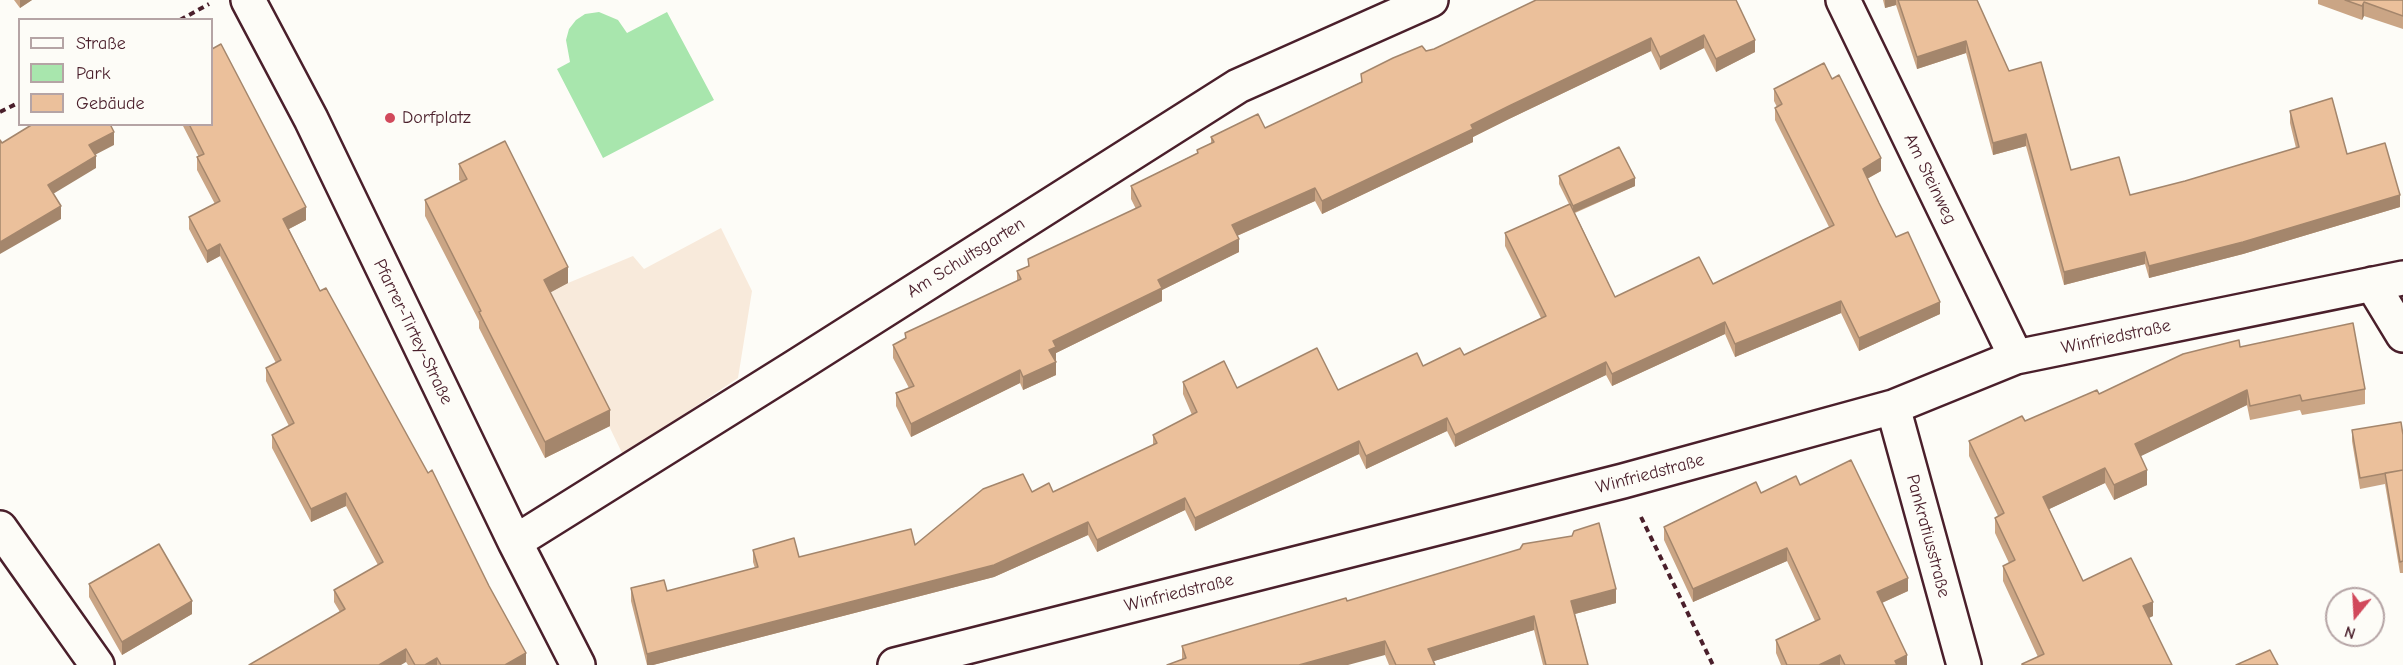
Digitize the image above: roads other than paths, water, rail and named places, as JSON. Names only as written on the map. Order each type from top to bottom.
[{"type":"street","name":"Pfarrer-Tirtey-Straße","points":[[248,0],[310,119],[515,542],[578,665]]},
{"type":"street","name":"Am Schultsgarten","points":[[515,542],[795,368],[1238,86],[1431,0]]},
{"type":"street","name":"Am Steinweg","points":[[1843,0],[2016,357]]},
{"type":"street","name":"Winfriedstraße","points":[[895,665],[1623,482],[1893,407],[2016,357],[2388,281]]},
{"type":"street","points":[[2388,281],[2403,335]]},
{"type":"street","name":"Pankratiusstraße","points":[[1893,407],[1964,665]]},
{"type":"street","points":[[0,528],[97,665]]},
{"type":"place","name":"Dorfplatz","points":[[390,118]]}]
